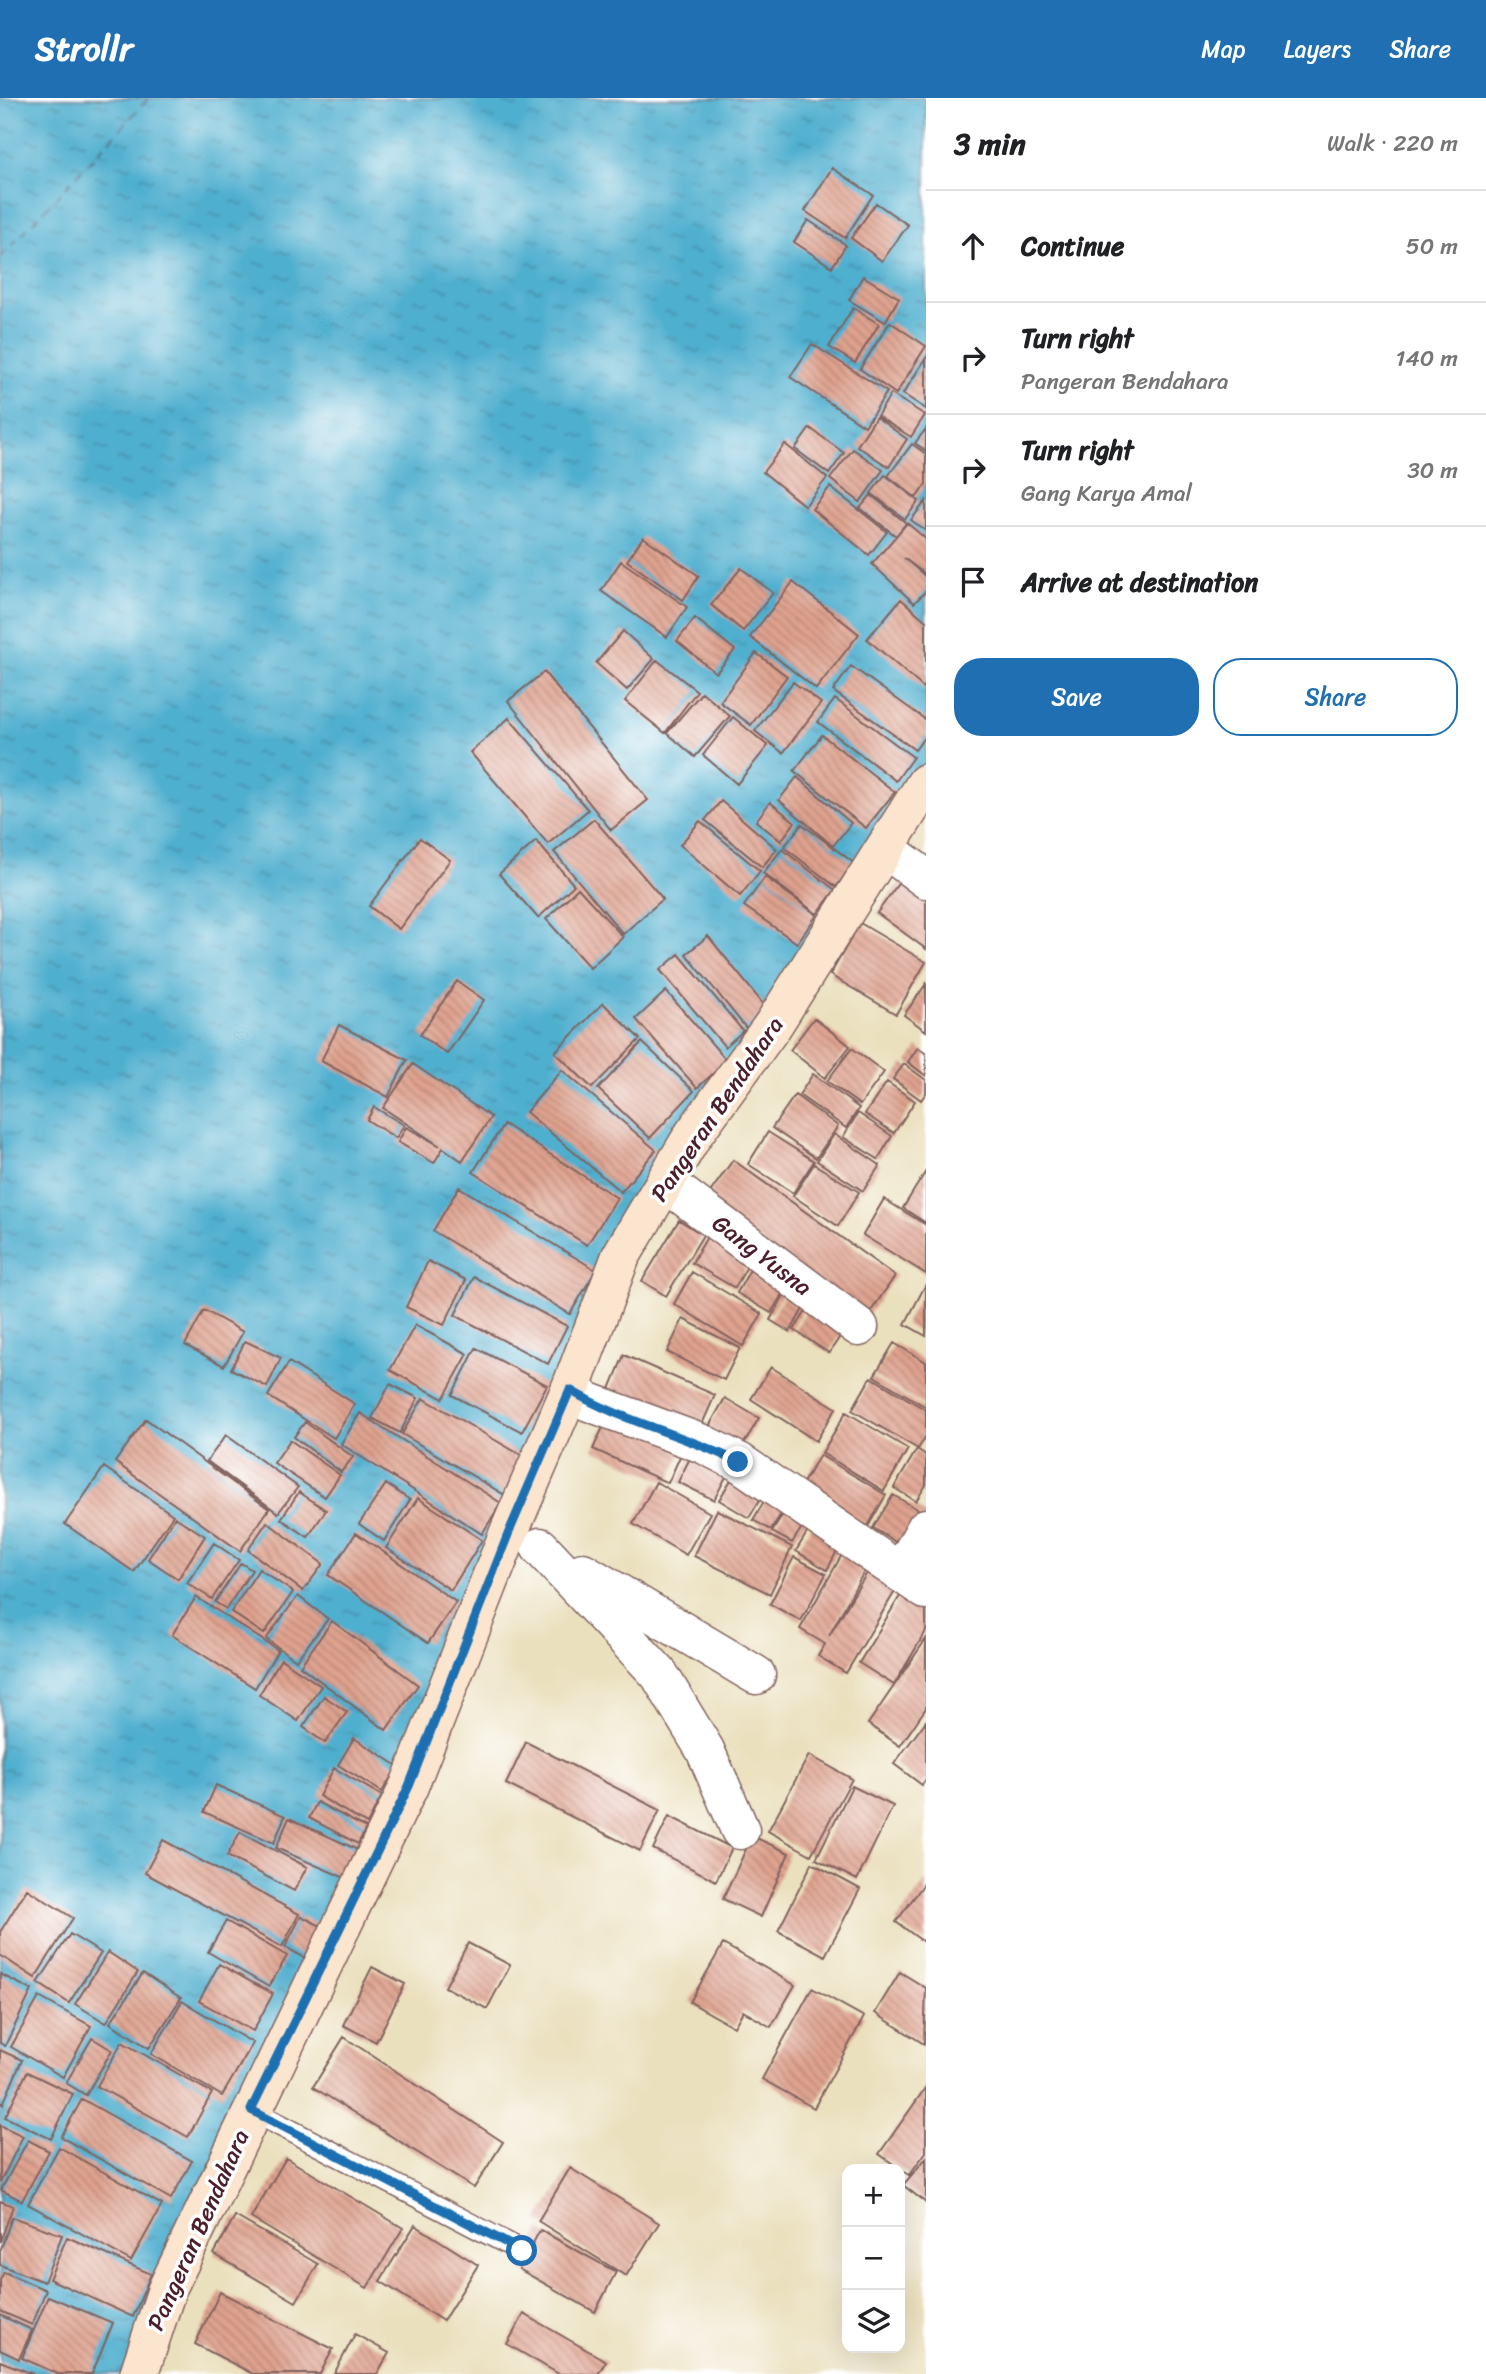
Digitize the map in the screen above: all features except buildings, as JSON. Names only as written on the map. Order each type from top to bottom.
[{"type":"street","name":"Pangeran Bendahara","points":[[139,2374],[167,2289],[409,1786],[524,1539],[570,1390],[621,1256],[693,1135],[773,1025],[926,783]]},
{"type":"street","points":[[886,849],[926,879]]},
{"type":"street","name":"Gang Yusna","points":[[666,1183],[859,1327]]},
{"type":"street","points":[[570,1390],[589,1402],[703,1444],[738,1462],[914,1580],[926,1528]]},
{"type":"street","points":[[524,1539],[755,1675]]},
{"type":"street","points":[[524,1539],[659,1674],[705,1750],[740,1830]]},
{"type":"lane","points":[[251,2110],[522,2251]]},
{"type":"water","points":[[0,98],[926,98],[926,768],[603,1266],[419,1735],[127,2374],[0,2374]]},
{"type":"ferry route","points":[[0,258],[149,98]]},
{"type":"route","points":[[522,2251],[251,2110],[409,1786],[509,1532],[570,1390],[589,1402],[703,1444],[738,1462]]}]
